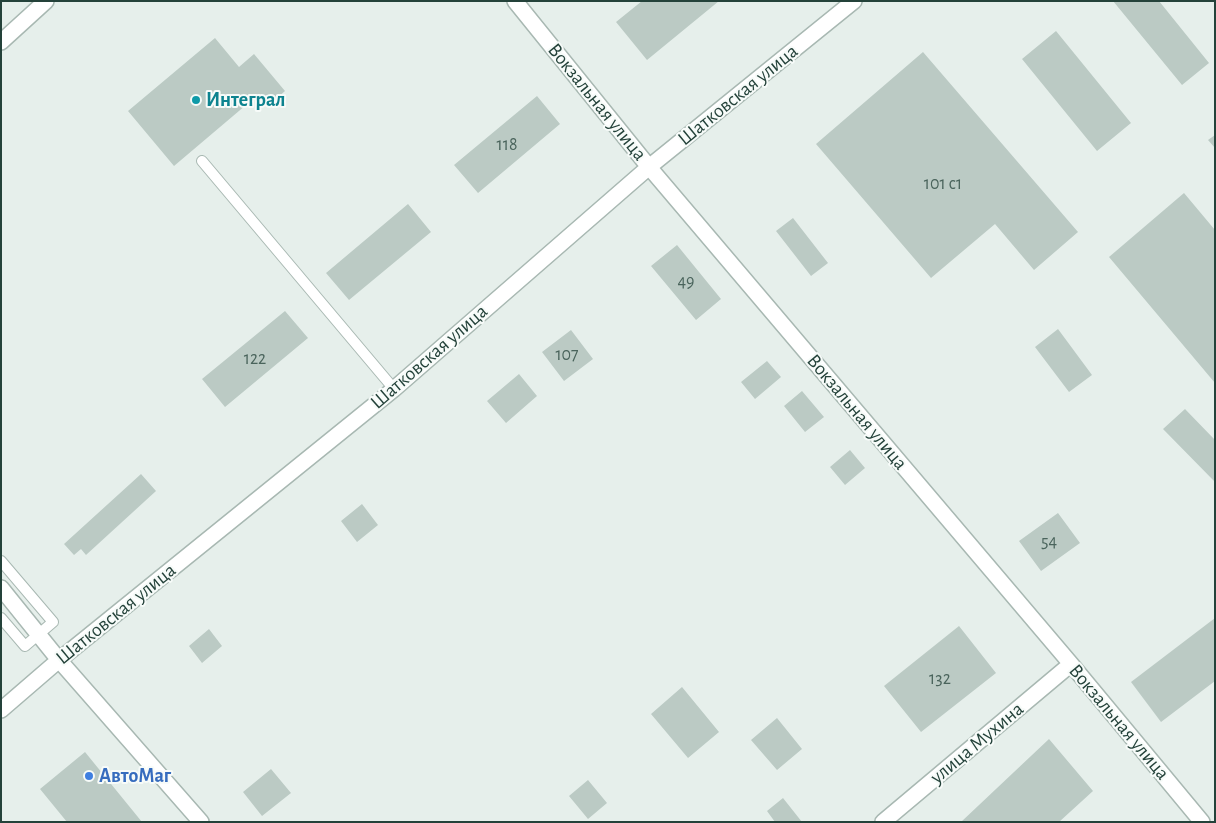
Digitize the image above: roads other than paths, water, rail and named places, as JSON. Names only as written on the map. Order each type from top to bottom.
[{"type":"street","points":[[1,42],[46,1]]},
{"type":"street","name":"Вокзальная улица","points":[[516,1],[649,167],[1071,664],[1202,822]]},
{"type":"street","name":"Шатковская улица","points":[[1,710],[59,660],[394,389],[649,167],[854,1]]},
{"type":"street","points":[[1,588],[59,660],[201,822]]},
{"type":"street","name":"улица Мухина","points":[[883,822],[1071,664]]},
{"type":"lane","points":[[202,161],[394,389]]},
{"type":"lane","points":[[1,561],[53,622],[24,646],[1,618]]},
{"type":"place","name":"Интеграл","points":[[196,100]]},
{"type":"place","name":"АвтоМаг","points":[[89,776]]}]
